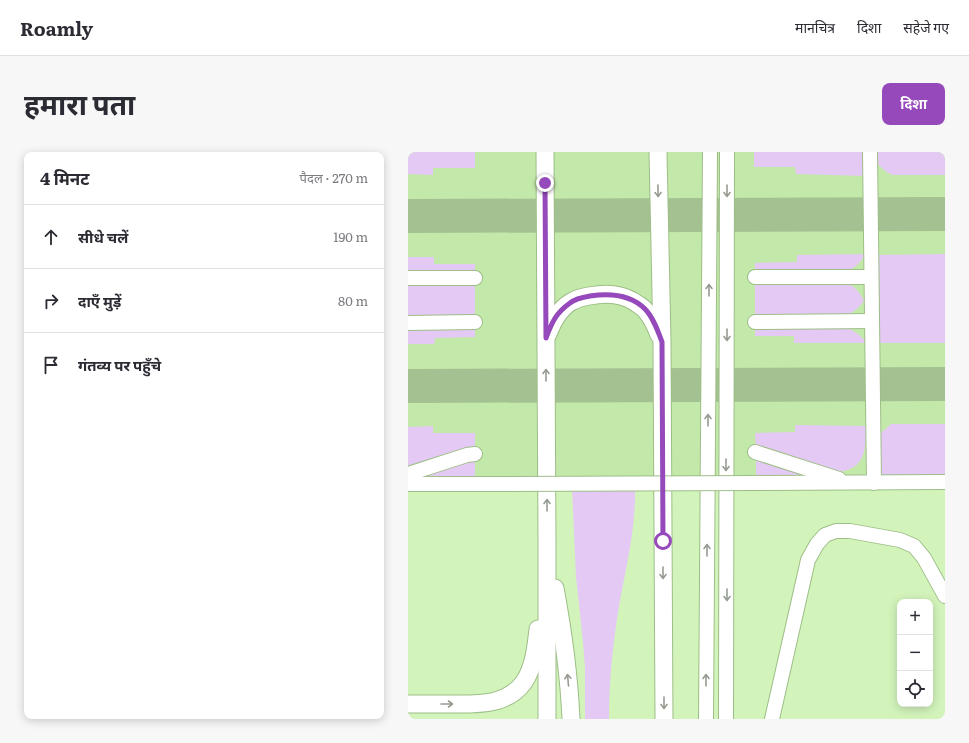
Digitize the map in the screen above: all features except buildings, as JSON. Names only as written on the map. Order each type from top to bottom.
[{"type":"main road","points":[[545,152],[547,719]]},
{"type":"main road","points":[[658,152],[662,342],[664,719]]},
{"type":"main road","points":[[546,338],[553,321],[572,301],[584,297],[609,294],[626,297],[636,302],[646,310],[656,325],[662,342]]},
{"type":"main road","points":[[408,704],[480,704],[493,702],[505,698],[516,691],[524,682],[532,665],[537,644],[547,544]]},
{"type":"main road","points":[[547,544],[567,668],[571,719]]},
{"type":"street","points":[[706,719],[710,152]]},
{"type":"street","points":[[726,719],[727,152]]},
{"type":"street","points":[[870,152],[874,483]]},
{"type":"street","points":[[755,277],[871,277]]},
{"type":"street","points":[[408,278],[475,278]]},
{"type":"street","points":[[755,322],[872,321]]},
{"type":"street","points":[[408,323],[475,322]]},
{"type":"street","points":[[755,452],[850,483]]},
{"type":"street","points":[[408,474],[467,455],[475,454]]},
{"type":"street","points":[[408,484],[945,482]]},
{"type":"street","points":[[772,719],[808,560],[817,544],[825,535],[836,531],[850,531],[900,540],[914,546],[924,558],[945,596]]},
{"type":"shaded area","points":[[408,152],[945,152],[945,487],[408,488]]},
{"type":"shaded area","points":[[408,152],[475,152],[475,168],[433,168],[433,175],[408,174]]},
{"type":"shaded area","points":[[754,152],[865,152],[865,176],[796,174],[795,167],[754,167]]},
{"type":"shaded area","points":[[876,152],[945,152],[945,175],[893,175],[888,173],[876,163]]},
{"type":"shaded area","points":[[866,254],[854,267],[845,272],[755,273],[755,263],[797,262],[797,255]]},
{"type":"shaded area","points":[[945,254],[945,343],[877,343],[876,255]]},
{"type":"shaded area","points":[[408,257],[434,257],[434,264],[475,264],[475,275],[408,275]]},
{"type":"shaded area","points":[[475,281],[475,318],[408,319],[408,282]]},
{"type":"shaded area","points":[[755,282],[847,283],[857,290],[864,301],[858,308],[847,316],[755,318]]},
{"type":"shaded area","points":[[755,326],[839,326],[855,332],[867,343],[794,343],[794,336],[755,336]]},
{"type":"shaded area","points":[[408,327],[475,327],[475,337],[435,338],[434,344],[408,344]]},
{"type":"shaded area","points":[[891,424],[945,424],[945,478],[881,477],[878,438]]},
{"type":"shaded area","points":[[795,425],[866,426],[865,450],[859,462],[854,467],[838,472],[756,448],[755,433],[795,432]]},
{"type":"shaded area","points":[[433,426],[433,433],[475,433],[475,449],[408,468],[408,427]]},
{"type":"shaded area","points":[[475,457],[475,480],[408,481]]},
{"type":"shaded area","points":[[756,457],[828,480],[756,479]]},
{"type":"shaded area","points":[[572,488],[635,488],[632,533],[613,648],[609,719],[585,719],[585,668],[576,577]]},
{"type":"taxiway","points":[[408,216],[945,214]]},
{"type":"taxiway","points":[[408,386],[945,384]]},
{"type":"route","points":[[545,183],[546,338],[553,321],[572,301],[584,297],[609,294],[626,297],[636,302],[646,310],[656,325],[662,342],[663,541]]}]
